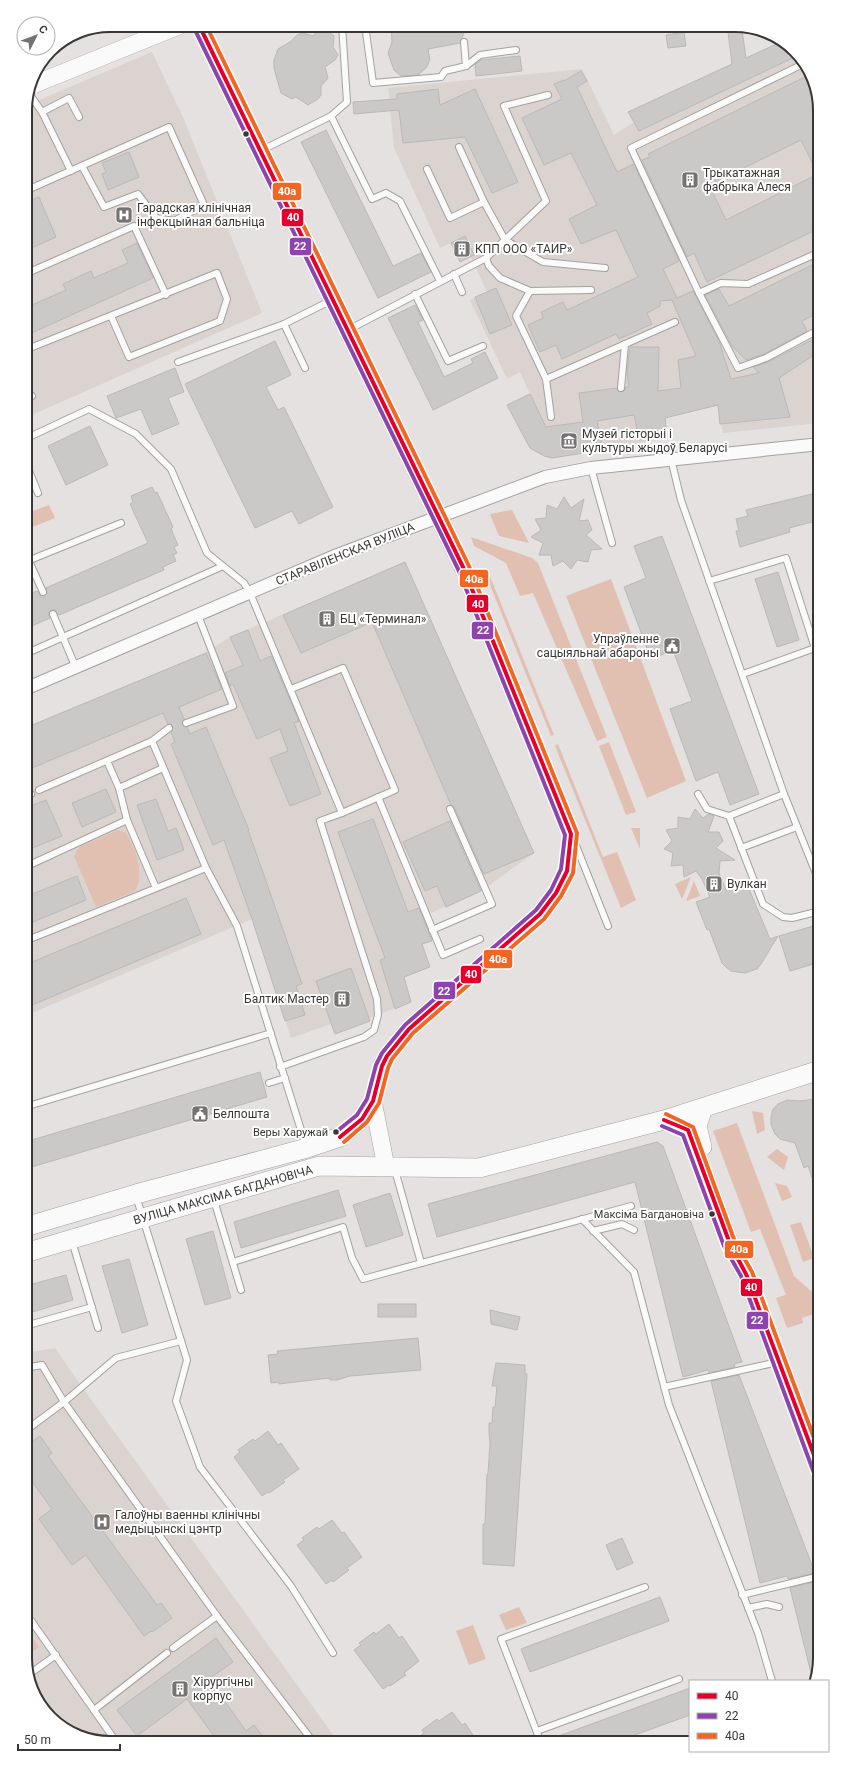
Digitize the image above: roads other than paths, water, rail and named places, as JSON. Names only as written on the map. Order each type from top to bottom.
[{"type":"main road","points":[[37,83],[164,32]]},
{"type":"main road","points":[[202,32],[463,567],[571,834],[567,871],[556,892],[540,914],[409,1029],[387,1056],[382,1066],[373,1101],[362,1119],[352,1129],[340,1137]]},
{"type":"main road","name":"ВУЛІЦА МАКСІМА БАГДАНОВІЧА","points":[[32,1251],[319,1166],[479,1168],[664,1120],[813,1072]]},
{"type":"main road","points":[[373,1101],[390,1167]]},
{"type":"main road","points":[[704,1108],[698,1126],[700,1138],[737,1239],[746,1274],[813,1452]]},
{"type":"main road","points":[[664,1120],[688,1130],[730,1244],[746,1274]]},
{"type":"main road","name":"ВУЛІЦА МАКСІМА БАГДАНОВІЧА","points":[[32,1225],[136,1194],[307,1148],[340,1137]]},
{"type":"street","name":"СТАРАВІЛЕНСКАЯ ВУЛІЦА","points":[[32,686],[337,555],[440,518],[524,484],[591,468],[813,445]]},
{"type":"lane","points":[[261,151],[331,116],[347,102],[342,32]]},
{"type":"lane","points":[[366,32],[373,83],[441,77],[445,71],[466,66],[480,55],[516,50]]},
{"type":"lane","points":[[464,42],[466,66]]},
{"type":"lane","points":[[799,66],[631,148],[699,293],[738,368],[766,358],[813,333]]},
{"type":"lane","points":[[348,330],[486,258],[546,201],[504,106],[548,95]]},
{"type":"lane","points":[[42,112],[69,98],[79,117]]},
{"type":"lane","points":[[33,99],[42,112],[71,171]]},
{"type":"lane","points":[[331,116],[372,199],[386,192],[400,201],[440,281]]},
{"type":"lane","points":[[32,188],[169,127],[204,205],[174,221],[156,218],[138,194],[104,207],[82,166]]},
{"type":"lane","points":[[459,147],[484,202],[505,240],[543,262],[605,268]]},
{"type":"lane","points":[[427,169],[450,218],[484,202]]},
{"type":"lane","points":[[32,271],[134,226],[166,295]]},
{"type":"lane","points":[[699,293],[720,283],[748,284],[813,255]]},
{"type":"lane","points":[[486,258],[489,266],[500,278],[530,292],[591,290]]},
{"type":"lane","points":[[32,347],[111,316],[166,295],[217,273],[227,299],[220,321],[129,357],[111,316]]},
{"type":"lane","points":[[454,274],[462,292]]},
{"type":"lane","points":[[530,292],[516,316],[546,379],[551,417]]},
{"type":"lane","points":[[415,294],[448,361],[483,346]]},
{"type":"lane","points":[[178,362],[284,324],[333,300]]},
{"type":"lane","points":[[546,379],[675,322]]},
{"type":"lane","points":[[284,324],[305,368]]},
{"type":"lane","points":[[620,388],[625,344]]},
{"type":"lane","points":[[32,436],[89,409],[136,434],[171,469],[207,553],[244,582],[250,593],[342,812]]},
{"type":"lane","points":[[670,460],[681,500],[709,581],[796,827],[813,867]]},
{"type":"lane","points":[[591,468],[612,543]]},
{"type":"lane","points":[[32,479],[38,494]]},
{"type":"lane","points":[[32,559],[121,523]]},
{"type":"lane","points":[[709,581],[786,558],[813,642]]},
{"type":"lane","points":[[32,651],[223,566]]},
{"type":"lane","points":[[32,571],[43,592]]},
{"type":"lane","points":[[53,614],[76,668]]},
{"type":"lane","points":[[186,723],[233,706],[198,615]]},
{"type":"lane","points":[[743,674],[813,649]]},
{"type":"lane","points":[[280,1067],[364,1037],[374,1030],[378,1015],[377,999],[320,821],[395,790],[343,668],[291,689]]},
{"type":"lane","points":[[39,790],[152,741],[170,728]]},
{"type":"lane","points":[[152,741],[206,868],[237,926],[271,1033],[280,1067],[285,1078],[307,1148]]},
{"type":"lane","points":[[107,761],[120,788],[127,820],[156,888]]},
{"type":"lane","points":[[120,788],[164,768]]},
{"type":"lane","points":[[698,794],[707,809],[729,816],[784,794]]},
{"type":"lane","points":[[378,797],[443,955],[480,939]]},
{"type":"lane","points":[[432,930],[492,904],[450,809]]},
{"type":"lane","points":[[729,816],[763,904],[783,917],[792,918],[813,913]]},
{"type":"lane","points":[[32,863],[127,820]]},
{"type":"lane","points":[[741,848],[796,827]]},
{"type":"lane","points":[[571,834],[608,926]]},
{"type":"lane","points":[[32,938],[206,868]]},
{"type":"lane","points":[[32,1106],[271,1033]]},
{"type":"lane","points":[[269,1083],[285,1078]]},
{"type":"lane","points":[[390,1167],[421,1262]]},
{"type":"lane","points":[[136,1194],[173,1319],[182,1341],[187,1360],[176,1401],[200,1467],[291,1586],[333,1652]]},
{"type":"lane","points":[[213,1197],[241,1290]]},
{"type":"lane","points":[[233,1262],[343,1228],[352,1258],[363,1279],[631,1206]]},
{"type":"lane","points":[[582,1220],[634,1272],[669,1405],[758,1633],[772,1680]]},
{"type":"lane","points":[[593,1231],[622,1224],[634,1230]]},
{"type":"lane","points":[[71,1239],[98,1328]]},
{"type":"lane","points":[[32,1324],[92,1307]]},
{"type":"lane","points":[[32,1426],[64,1402],[116,1358],[182,1341]]},
{"type":"lane","points":[[664,1387],[769,1364],[778,1360]]},
{"type":"lane","points":[[32,1367],[42,1365],[64,1402],[217,1616],[309,1736]]},
{"type":"lane","points":[[742,1595],[813,1578]]},
{"type":"lane","points":[[539,1736],[501,1639],[645,1587]]},
{"type":"lane","points":[[748,1608],[767,1604],[779,1607]]},
{"type":"lane","points":[[173,1648],[217,1616]]},
{"type":"lane","points":[[32,1622],[112,1736]]},
{"type":"lane","points":[[94,1710],[167,1653]]},
{"type":"lane","points":[[34,1671],[56,1656]]},
{"type":"lane","points":[[537,1731],[679,1679]]},
{"type":"place","name":"Трыкатажная фабрыка Алеся","points":[[690,180]]},
{"type":"place","name":"Гарадская клінічная інфекцыйная бальніца","points":[[124,215]]},
{"type":"place","name":"КПП ООО «ТАИР»","points":[[462,249]]},
{"type":"place","name":"Музей гісторыі і культуры жыдоў Беларусі","points":[[569,441]]},
{"type":"place","name":"БЦ «Терминал»","points":[[327,619]]},
{"type":"place","name":"Упраўленне сацыяльнай абароны","points":[[672,646]]},
{"type":"place","name":"Вулкан","points":[[714,884]]},
{"type":"place","name":"Балтик Мастер","points":[[342,999]]},
{"type":"place","name":"Белпошта","points":[[200,1114]]},
{"type":"place","name":"Веры Харужай","points":[[336,1132]]},
{"type":"place","name":"Максіма Багдановіча","points":[[712,1214]]},
{"type":"place","name":"Галоўны ваенны клінічны медыцынскі цэнтр","points":[[102,1522]]},
{"type":"place","name":"Хірургічны корпус","points":[[180,1689]]}]
